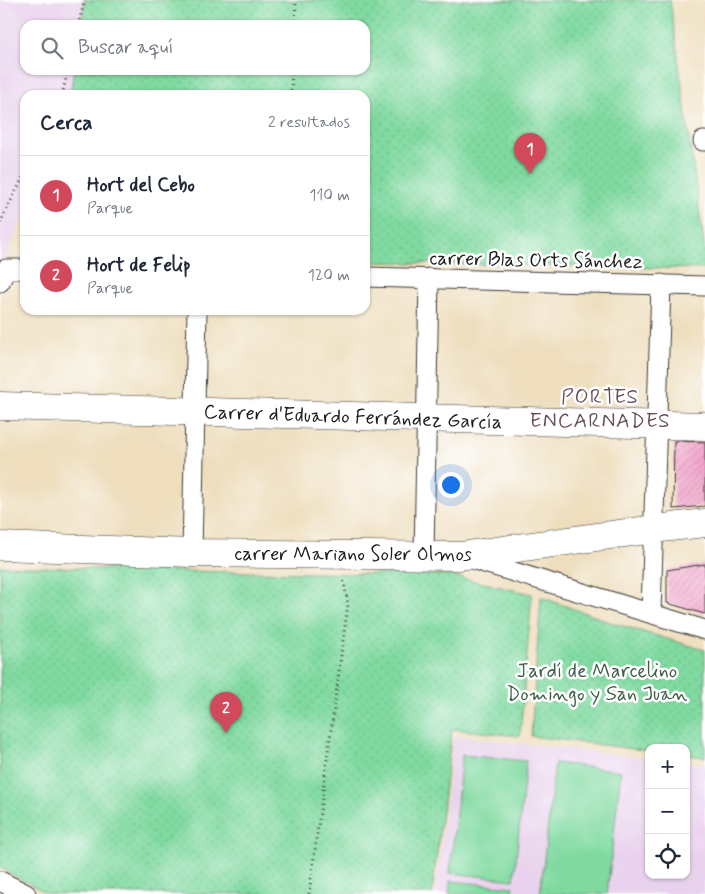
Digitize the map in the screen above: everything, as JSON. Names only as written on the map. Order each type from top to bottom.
[{"type":"main road","name":"Carrer d'Eduardo Ferrández García","points":[[0,406],[705,426]]},
{"type":"main road","name":"carrer Mariano Soler Olmos","points":[[0,546],[192,553],[460,556],[705,523]]},
{"type":"street","points":[[3,275],[20,270]]},
{"type":"street","name":"carrer Blas Orts Sánchez","points":[[370,277],[705,286]]},
{"type":"street","points":[[424,556],[429,278]]},
{"type":"street","points":[[651,613],[661,284]]},
{"type":"street","points":[[192,553],[197,315]]},
{"type":"street","points":[[460,556],[705,630]]},
{"type":"street","points":[[0,881],[26,894]]},
{"type":"path","points":[[79,20],[84,0]]},
{"type":"path","points":[[295,20],[296,0]]},
{"type":"path","points":[[63,90],[67,75]]},
{"type":"path","points":[[291,90],[292,75]]},
{"type":"path","points":[[0,223],[20,183]]},
{"type":"path","points":[[309,894],[348,604],[338,555]]},
{"type":"shaded area","points":[[0,0],[85,0],[82,20],[20,20],[20,75],[73,75],[71,90],[20,90],[20,225],[0,271]]},
{"type":"shaded area","points":[[454,736],[645,758],[645,879],[690,879],[690,762],[705,764],[705,894],[435,894]]},
{"type":"green space","points":[[85,0],[670,0],[705,252],[705,269],[370,262],[370,90],[71,90],[73,75],[370,75],[370,20],[82,20]]},
{"type":"green space","points":[[0,566],[448,575],[532,594],[520,736],[452,729],[432,894],[48,894],[0,868]]},
{"type":"green space","name":"Jardí de Marcelino Domingo y San Juan","points":[[541,597],[613,623],[705,650],[705,757],[690,755],[690,744],[645,744],[645,750],[531,736]]},
{"type":"green space","points":[[462,755],[526,761],[514,880],[450,873]]},
{"type":"green space","points":[[555,763],[621,771],[607,894],[540,894]]},
{"type":"green space","points":[[450,881],[513,887],[512,894],[449,894]]},
{"type":"building","points":[[674,441],[705,442],[705,506],[673,509]]},
{"type":"building","points":[[705,564],[705,614],[667,603],[667,570]]},
{"type":"place","name":"Hort del Cebo","points":[[530,174]]},
{"type":"place","name":"Hort de Felip","points":[[226,733]]},
{"type":"district","name":"PORTES ENCARNADES","points":[[600,408]]}]
